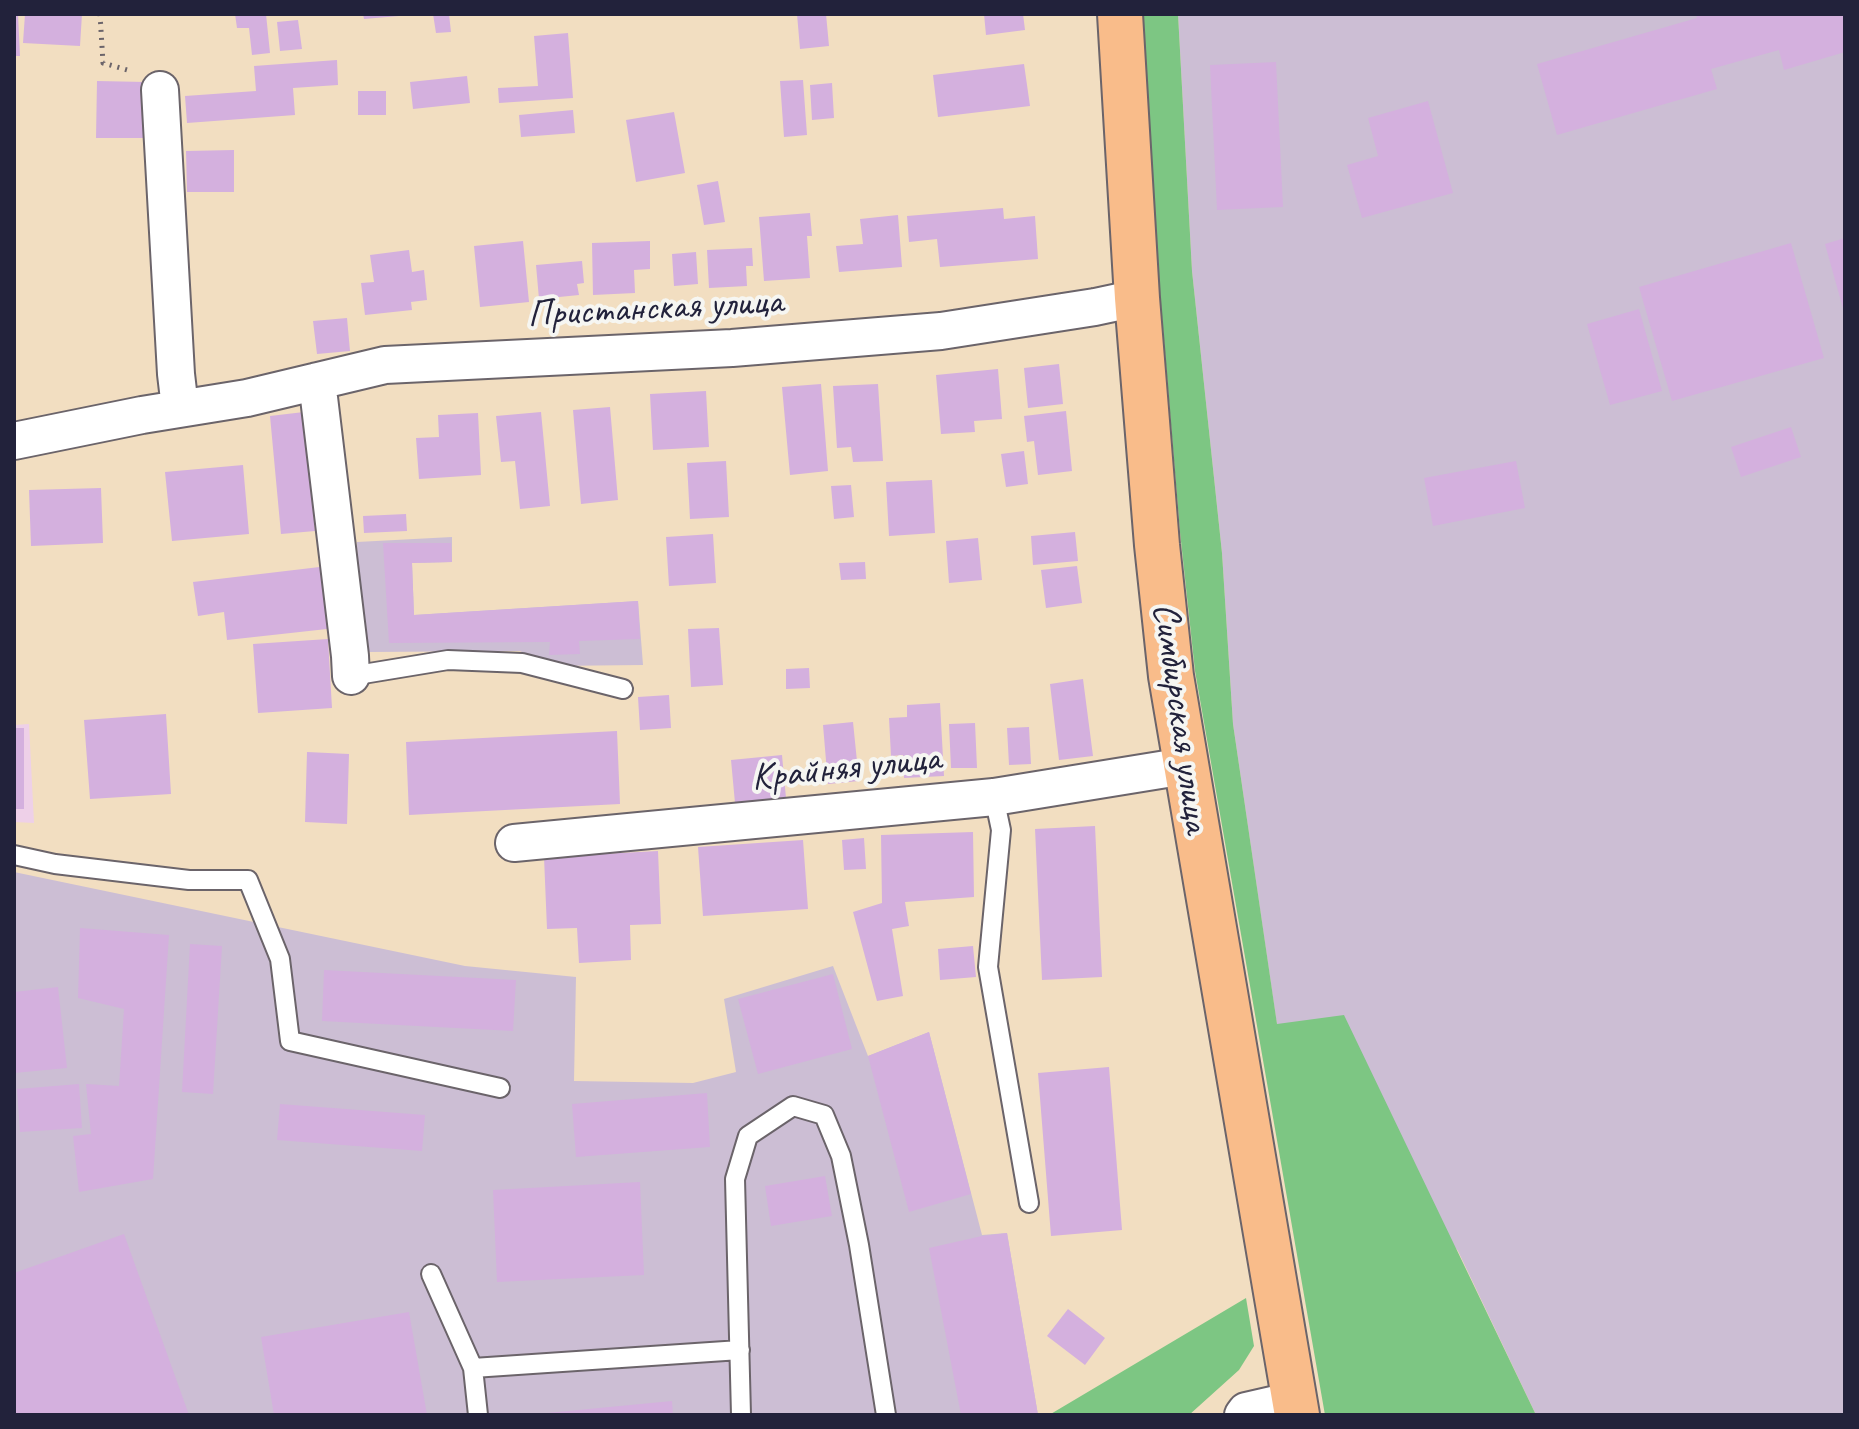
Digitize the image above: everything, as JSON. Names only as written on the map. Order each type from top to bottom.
[{"type":"main road","name":"Симбирская улица","points":[[1120,14],[1137,298],[1171,676],[1296,1407]]},
{"type":"street","points":[[160,90],[180,408]]},
{"type":"street","name":"Пристанская улица","points":[[14,441],[247,398],[385,365],[732,348],[941,331],[1137,298]]},
{"type":"street","points":[[317,381],[351,676]]},
{"type":"street","name":"Крайняя улица","points":[[514,843],[994,797],[1185,766]]},
{"type":"street","points":[[1243,1415],[1246,1411],[1296,1407]]},
{"type":"lane","points":[[351,676],[448,660],[522,663],[623,689]]},
{"type":"lane","points":[[994,797],[1001,830],[988,967],[1029,1203]]},
{"type":"lane","points":[[14,855],[55,864],[189,880],[248,880],[280,959],[290,1041],[500,1088]]},
{"type":"lane","points":[[741,1415],[735,1179],[748,1136],[793,1106],[824,1115],[841,1156],[859,1245],[886,1415]]},
{"type":"lane","points":[[431,1274],[473,1368],[478,1415]]},
{"type":"lane","points":[[473,1368],[740,1350]]},
{"type":"path","points":[[100,14],[103,63],[151,77],[160,90]]},
{"type":"shaded area","points":[[1178,14],[1845,14],[1845,1415],[1536,1415],[1458,1251],[1277,1025],[1233,724],[1222,553],[1192,271]]},
{"type":"shaded area","points":[[452,537],[452,562],[412,563],[414,615],[638,601],[643,665],[549,666],[520,651],[370,652],[359,646],[357,542]]},
{"type":"shaded area","points":[[29,724],[34,823],[14,822],[14,725]]},
{"type":"shaded area","points":[[14,872],[465,966],[576,977],[574,1081],[693,1083],[736,1072],[724,999],[833,966],[868,1056],[929,1032],[982,1235],[1007,1233],[1038,1415],[14,1415]]},
{"type":"green space","points":[[1143,14],[1178,14],[1192,271],[1222,553],[1233,724],[1277,1024],[1344,1015],[1536,1415],[1325,1415],[1195,671],[1160,293]]},
{"type":"green space","points":[[1246,1298],[1254,1346],[1239,1370],[1189,1415],[1049,1415]]},
{"type":"building","points":[[14,14],[18,14],[20,56],[14,56]]},
{"type":"building","points":[[25,14],[82,14],[80,46],[23,43]]},
{"type":"building","points":[[235,14],[266,14],[270,53],[252,55],[249,28],[237,28]]},
{"type":"building","points":[[363,14],[399,14],[399,16],[364,19]]},
{"type":"building","points":[[433,14],[449,14],[451,32],[436,33]]},
{"type":"building","points":[[797,14],[826,14],[829,46],[800,49]]},
{"type":"building","points":[[984,14],[1023,14],[1025,30],[986,35]]},
{"type":"building","points":[[1696,14],[1845,14],[1845,52],[1784,70],[1779,50],[1711,69],[1717,89],[1557,135],[1537,64],[1697,18]]},
{"type":"building","points":[[298,20],[302,49],[280,51],[277,22]]},
{"type":"building","points":[[568,33],[573,98],[499,103],[498,88],[538,86],[534,36]]},
{"type":"building","points":[[337,60],[338,85],[293,88],[295,115],[187,123],[185,96],[256,91],[254,66]]},
{"type":"building","points":[[1276,62],[1283,207],[1217,210],[1210,65]]},
{"type":"building","points":[[1024,64],[1030,106],[938,117],[933,75]]},
{"type":"building","points":[[467,76],[470,103],[413,109],[410,82]]},
{"type":"building","points":[[803,80],[807,135],[784,137],[780,81]]},
{"type":"building","points":[[97,81],[146,82],[146,138],[96,138]]},
{"type":"building","points":[[832,83],[834,118],[812,120],[810,85]]},
{"type":"building","points":[[358,91],[386,91],[386,115],[358,115]]},
{"type":"building","points":[[1428,101],[1453,193],[1362,218],[1347,165],[1378,156],[1368,118]]},
{"type":"building","points":[[573,110],[575,133],[521,137],[519,115]]},
{"type":"building","points":[[674,112],[685,173],[636,182],[626,120]]},
{"type":"building","points":[[234,150],[234,192],[187,192],[186,151]]},
{"type":"building","points":[[718,181],[725,222],[704,225],[697,185]]},
{"type":"building","points":[[1003,208],[1004,219],[1035,216],[1038,259],[940,267],[937,239],[909,242],[907,216]]},
{"type":"building","points":[[810,213],[812,236],[807,236],[810,278],[764,281],[759,217]]},
{"type":"building","points":[[898,215],[902,267],[839,272],[836,246],[863,244],[860,219]]},
{"type":"building","points":[[1845,238],[1845,312],[1844,312],[1825,244]]},
{"type":"building","points":[[523,241],[529,302],[480,307],[474,246]]},
{"type":"building","points":[[650,241],[650,269],[634,270],[635,293],[593,295],[592,243]]},
{"type":"building","points":[[1791,243],[1824,358],[1672,401],[1639,287]]},
{"type":"building","points":[[752,248],[753,266],[746,266],[747,286],[709,288],[707,250]]},
{"type":"building","points":[[409,250],[412,272],[424,270],[427,300],[411,302],[412,310],[365,315],[361,283],[374,282],[370,255]]},
{"type":"building","points":[[696,252],[698,284],[674,286],[672,254]]},
{"type":"building","points":[[582,261],[584,283],[577,284],[579,295],[539,299],[536,265]]},
{"type":"building","points":[[1639,309],[1662,391],[1610,405],[1587,324]]},
{"type":"building","points":[[347,318],[350,351],[317,354],[313,321]]},
{"type":"building","points":[[1059,364],[1063,404],[1028,408],[1024,368]]},
{"type":"building","points":[[998,369],[1002,419],[974,421],[975,432],[941,434],[936,375]]},
{"type":"building","points":[[821,384],[828,471],[790,475],[782,387]]},
{"type":"building","points":[[878,384],[883,461],[853,462],[851,447],[837,448],[833,386]]},
{"type":"building","points":[[706,391],[709,447],[653,450],[650,394]]},
{"type":"building","points":[[610,407],[618,500],[581,504],[573,410]]},
{"type":"building","points":[[1066,411],[1072,471],[1038,475],[1034,441],[1027,442],[1024,416]]},
{"type":"building","points":[[304,412],[315,531],[281,534],[270,416]]},
{"type":"building","points":[[541,412],[550,506],[520,509],[515,461],[501,462],[496,416]]},
{"type":"building","points":[[478,413],[481,475],[419,479],[416,438],[439,437],[438,415]]},
{"type":"building","points":[[1791,427],[1801,457],[1741,477],[1731,447]]},
{"type":"building","points":[[1024,451],[1028,484],[1006,487],[1001,454]]},
{"type":"building","points":[[726,461],[729,517],[690,519],[687,463]]},
{"type":"building","points":[[1516,461],[1525,508],[1433,526],[1424,478]]},
{"type":"building","points":[[243,465],[249,534],[172,541],[165,472]]},
{"type":"building","points":[[932,480],[935,533],[889,536],[886,482]]},
{"type":"building","points":[[851,485],[854,517],[834,519],[831,486]]},
{"type":"building","points":[[101,488],[103,543],[31,546],[29,490]]},
{"type":"building","points":[[406,514],[407,531],[364,533],[363,516]]},
{"type":"building","points":[[1075,532],[1078,561],[1033,565],[1031,536]]},
{"type":"building","points":[[713,534],[716,583],[669,586],[666,537]]},
{"type":"building","points":[[978,538],[982,580],[949,583],[946,541]]},
{"type":"building","points":[[383,543],[451,543],[452,562],[412,563],[414,615],[638,601],[640,639],[579,641],[580,654],[549,655],[550,642],[389,643]]},
{"type":"building","points":[[865,562],[866,579],[841,580],[839,563]]},
{"type":"building","points":[[328,566],[336,628],[227,640],[224,612],[198,616],[193,582]]},
{"type":"building","points":[[1077,566],[1082,603],[1046,608],[1041,570]]},
{"type":"building","points":[[719,628],[723,685],[691,687],[688,629]]},
{"type":"building","points":[[328,639],[332,708],[258,713],[253,644]]},
{"type":"building","points":[[809,668],[810,688],[786,689],[786,669]]},
{"type":"building","points":[[1083,679],[1093,756],[1059,760],[1050,684]]},
{"type":"building","points":[[669,695],[671,728],[640,730],[638,697]]},
{"type":"building","points":[[940,703],[944,776],[904,778],[903,755],[891,756],[889,718],[907,717],[907,705]]},
{"type":"building","points":[[166,714],[171,794],[90,799],[84,720]]},
{"type":"building","points":[[853,722],[859,781],[828,784],[823,725]]},
{"type":"building","points":[[975,723],[977,768],[951,768],[949,724]]},
{"type":"building","points":[[1029,727],[1031,764],[1009,765],[1007,728]]},
{"type":"building","points":[[14,728],[24,728],[24,809],[14,809]]},
{"type":"building","points":[[617,731],[620,804],[409,815],[406,742]]},
{"type":"building","points":[[307,752],[349,754],[347,824],[305,822]]},
{"type":"building","points":[[782,755],[786,798],[735,803],[731,760]]},
{"type":"building","points":[[1095,826],[1102,977],[1042,980],[1035,829]]},
{"type":"building","points":[[973,832],[974,897],[905,902],[909,926],[892,929],[903,996],[877,1001],[853,912],[882,903],[881,835]]},
{"type":"building","points":[[864,838],[866,869],[844,870],[842,840]]},
{"type":"building","points":[[803,840],[808,909],[703,916],[698,847]]},
{"type":"building","points":[[658,851],[661,924],[630,925],[631,960],[579,963],[577,928],[547,929],[544,857]]},
{"type":"building","points":[[80,928],[169,935],[153,1179],[79,1192],[73,1136],[91,1134],[86,1084],[119,1086],[124,1009],[78,998]]},
{"type":"building","points":[[190,944],[222,946],[213,1094],[182,1092]]},
{"type":"building","points":[[973,946],[976,977],[940,980],[938,949]]},
{"type":"building","points":[[324,970],[516,980],[513,1031],[322,1021]]},
{"type":"building","points":[[833,974],[852,1049],[758,1074],[738,999]]},
{"type":"building","points":[[58,987],[67,1068],[14,1073],[14,992]]},
{"type":"building","points":[[929,1032],[971,1194],[909,1212],[868,1056]]},
{"type":"building","points":[[1109,1067],[1122,1230],[1051,1236],[1038,1073]]},
{"type":"building","points":[[79,1084],[82,1128],[20,1132],[17,1089]]},
{"type":"building","points":[[707,1093],[710,1147],[576,1157],[572,1104]]},
{"type":"building","points":[[280,1104],[425,1115],[422,1151],[277,1140]]},
{"type":"building","points":[[825,1176],[832,1216],[771,1226],[765,1186]]},
{"type":"building","points":[[640,1182],[644,1275],[497,1282],[493,1190]]},
{"type":"building","points":[[1007,1233],[1038,1415],[961,1415],[929,1248]]},
{"type":"building","points":[[124,1234],[189,1415],[14,1415],[14,1273]]},
{"type":"building","points":[[1068,1309],[1105,1338],[1085,1365],[1047,1336]]},
{"type":"building","points":[[409,1312],[427,1415],[274,1415],[261,1337]]},
{"type":"building","points":[[672,1401],[673,1415],[547,1415],[547,1413]]}]
